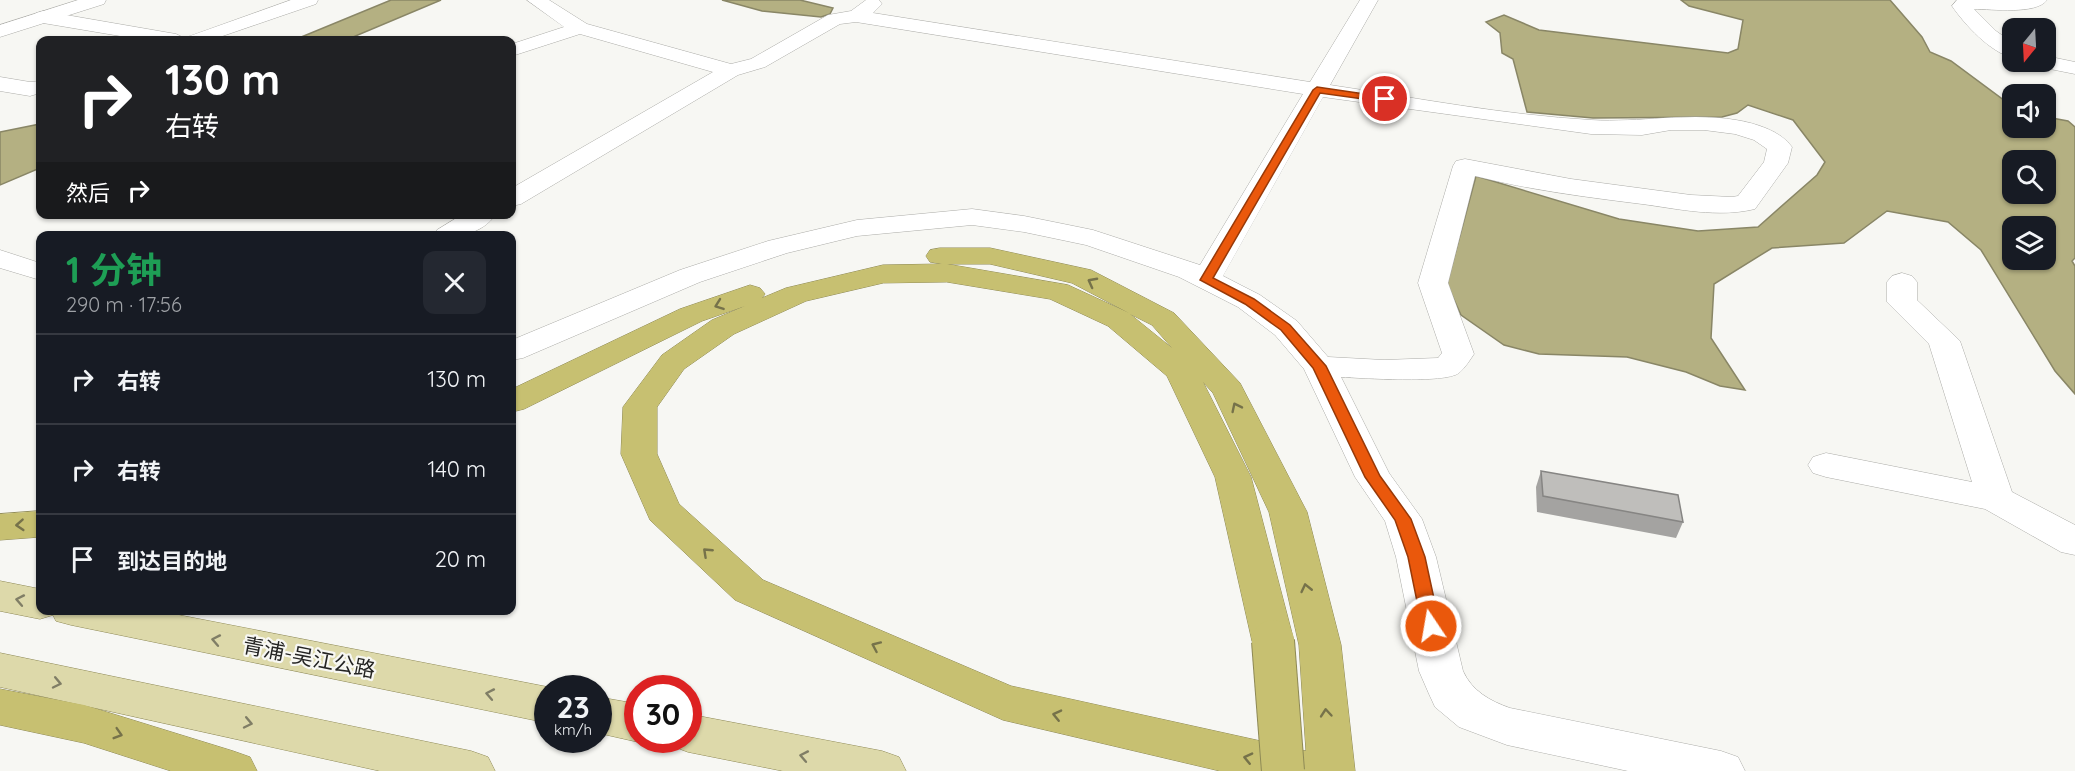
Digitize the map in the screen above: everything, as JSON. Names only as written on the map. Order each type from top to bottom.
[{"type":"highway","points":[[516,400],[691,315],[800,277],[884,256],[990,256],[1081,276],[1163,320],[1228,390],[1288,512],[1320,645],[1331,771]]},
{"type":"highway","points":[[1283,771],[1273,641],[1233,477],[1181,371],[1119,320],[1058,291],[947,273],[883,274],[796,294],[723,327],[673,362],[640,407],[639,454],[663,511],[749,590],[1003,702],[1305,771]]},
{"type":"highway","points":[[0,527],[36,524]]},
{"type":"highway","points":[[0,707],[84,724],[232,771]]},
{"type":"main road","points":[[0,596],[36,603]]},
{"type":"main road","name":"青浦-吴江公路","points":[[96,615],[534,702]]},
{"type":"main road","points":[[0,670],[471,771]]},
{"type":"main road","points":[[702,736],[882,771]]},
{"type":"street","points":[[0,31],[97,0]]},
{"type":"street","points":[[205,36],[309,0]]},
{"type":"street","points":[[536,0],[580,28],[731,71]]},
{"type":"street","points":[[856,16],[878,0]]},
{"type":"street","points":[[1206,280],[1369,0]]},
{"type":"street","points":[[2002,44],[1989,35],[1961,6],[1965,3],[2025,4],[2038,0]]},
{"type":"street","points":[[516,196],[731,71],[758,63],[835,19],[856,16],[1317,90],[1520,119],[1591,127],[1642,129],[1671,123],[1704,123],[1738,127],[1762,135],[1780,147],[1776,163],[1746,203],[1732,205],[1698,204],[1508,178],[1465,166],[1433,283],[1458,354],[1447,367],[1384,370],[1319,366]]},
{"type":"street","points":[[43,17],[153,36]]},
{"type":"street","points":[[516,49],[580,28]]},
{"type":"street","points":[[2056,65],[2075,68]]},
{"type":"street","points":[[0,84],[30,89],[36,88]]},
{"type":"street","points":[[516,349],[690,276],[778,247],[857,228],[972,217],[1024,224],[1093,238],[1189,271],[1250,301],[1286,328],[1319,366],[1373,477],[1403,519],[1416,557],[1441,671],[1451,694],[1475,714],[1507,726],[1721,771]]},
{"type":"street","points":[[455,231],[475,219]]},
{"type":"street","points":[[0,258],[36,271]]},
{"type":"street","points":[[1902,282],[1902,302],[1944,341],[1996,499]]},
{"type":"street","points":[[1826,465],[1996,499],[2075,542]]},
{"type":"shaded area","points":[[391,0],[441,0],[356,36],[304,36]]},
{"type":"shaded area","points":[[722,0],[800,0],[833,8],[830,14],[821,17],[762,11]]},
{"type":"shaded area","points":[[1681,0],[1890,0],[1922,37],[1930,52],[1951,61],[2002,99],[2002,138],[2056,138],[2056,119],[2068,121],[2075,127],[2075,258],[2072,261],[2075,266],[2075,394],[2055,371],[1981,250],[1948,222],[1887,211],[1844,243],[1772,248],[1714,284],[1711,338],[1745,390],[1720,386],[1686,372],[1627,357],[1539,354],[1504,345],[1461,315],[1447,284],[1476,176],[1619,219],[1698,231],[1758,227],[1817,175],[1825,162],[1793,120],[1748,105],[1737,113],[1722,117],[1593,118],[1527,112],[1513,59],[1502,53],[1500,33],[1486,22],[1504,15],[1539,30],[1728,53],[1738,49],[1743,20],[1689,6]]},
{"type":"shaded area","points":[[36,125],[36,170],[0,185],[0,132]]},
{"type":"building","points":[[1541,471],[1678,495],[1683,522],[1543,496]]},
{"type":"route","points":[[1385,99],[1317,90],[1206,280],[1250,301],[1286,328],[1319,366],[1373,477],[1403,519],[1416,557],[1431,626]]}]
